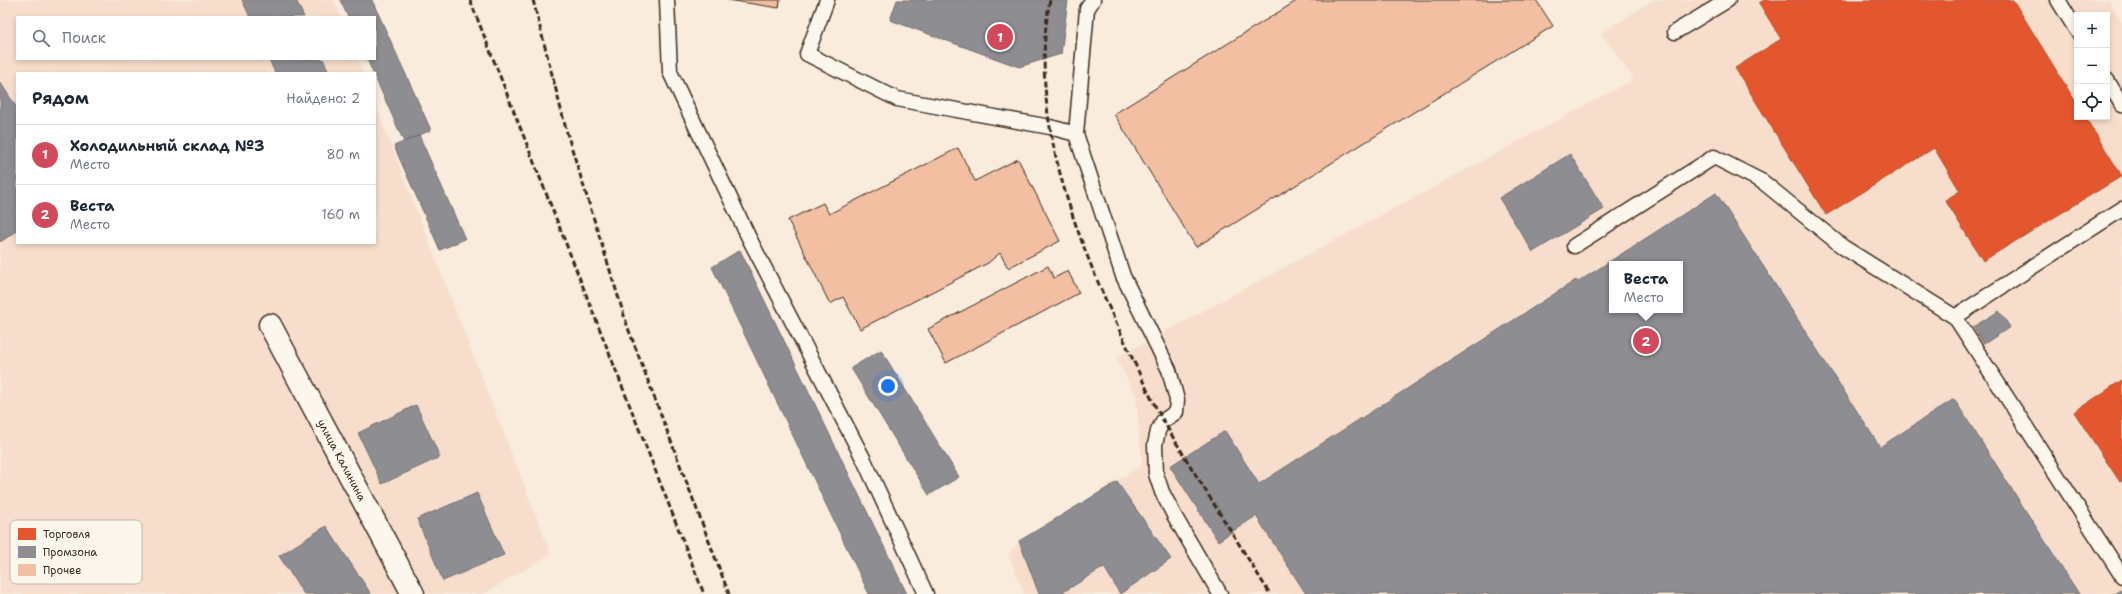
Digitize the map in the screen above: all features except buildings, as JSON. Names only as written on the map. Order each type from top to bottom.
[{"type":"street","name":"улица Калинина","points":[[270,325],[413,594]]},
{"type":"lane","points":[[667,0],[670,72],[749,238],[864,460],[926,594]]},
{"type":"lane","points":[[827,0],[807,54],[897,99],[1050,127],[1076,134]]},
{"type":"lane","points":[[1094,0],[1087,8],[1076,134],[1123,276],[1169,370],[1175,391],[1176,412],[1163,421],[1157,438],[1155,458],[1156,474],[1162,492],[1175,517],[1220,594]]},
{"type":"lane","points":[[1675,32],[1728,0]]},
{"type":"lane","points":[[2058,0],[2074,26]]},
{"type":"lane","points":[[2109,84],[2122,105]]},
{"type":"lane","points":[[1574,246],[1714,157],[1763,182],[1843,247],[1955,317],[2122,576]]},
{"type":"lane","points":[[1955,317],[2122,208]]},
{"type":"shaded area","points":[[0,0],[334,0],[341,16],[16,16],[16,60],[358,60],[363,72],[16,72],[16,244],[376,244],[376,107],[551,554],[484,594],[0,594]]},
{"type":"shaded area","points":[[1653,0],[2109,0],[2122,23],[2122,594],[1024,594],[1008,554],[1019,541],[1142,465],[1136,396],[1116,358],[1634,79],[1601,33]]},
{"type":"railway","points":[[470,0],[704,594]]},
{"type":"railway","points":[[533,0],[567,133],[628,328],[729,594]]},
{"type":"railway","points":[[1050,0],[1045,43],[1045,87],[1051,131],[1060,175],[1073,218],[1106,301],[1143,382],[1190,465],[1270,594]]},
{"type":"place","name":"Холодильный склад №3","points":[[1000,37]]},
{"type":"place","name":"Веста","points":[[1646,341]]}]
